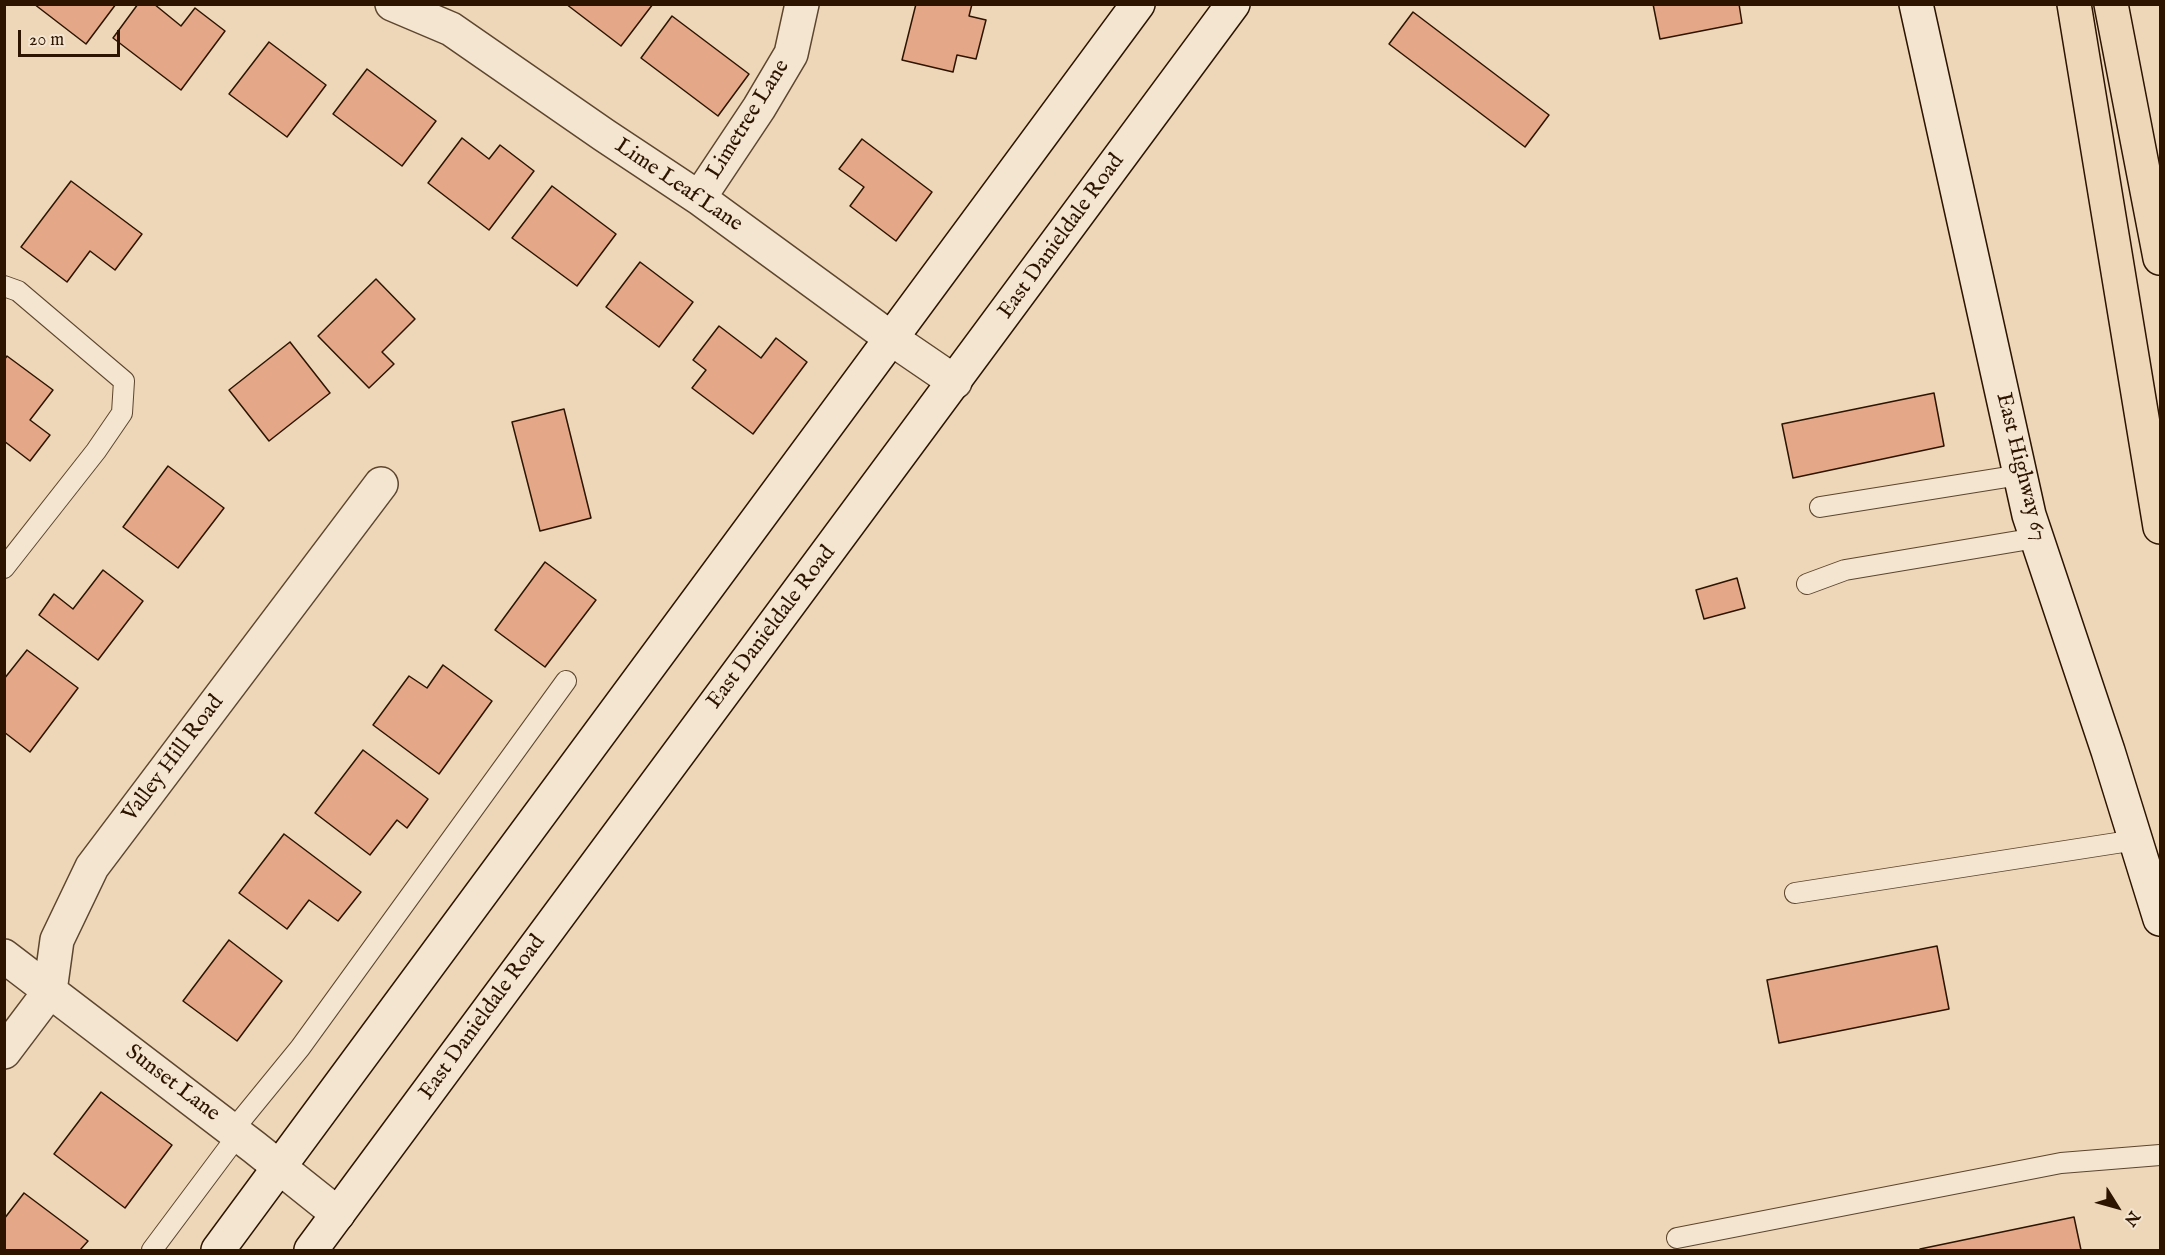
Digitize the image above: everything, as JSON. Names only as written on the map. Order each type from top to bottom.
[{"type":"highway","points":[[2074,4],[2160,527]]},
{"type":"highway","points":[[2111,4],[2160,258]]},
{"type":"main road","name":"Lime Leaf Lane","points":[[392,4],[452,29],[699,198],[892,339],[955,382]]},
{"type":"main road","name":"Limetree Lane","points":[[699,198],[759,108],[791,54],[802,4]]},
{"type":"main road","points":[[218,1251],[1138,4]]},
{"type":"main road","name":"East Danieldale Road","points":[[311,1251],[1233,4]]},
{"type":"main road","name":"East Highway 67","points":[[1916,4],[2029,515],[2108,751],[2160,919]]},
{"type":"main road","name":"Valley Hill Road","points":[[4,1052],[50,991],[57,940],[92,867],[381,484]]},
{"type":"main road","name":"Sunset Lane","points":[[4,956],[338,1214]]},
{"type":"lane","points":[[4,286],[18,291],[124,381],[122,412],[96,451],[4,568]]},
{"type":"lane","points":[[1820,507],[2020,475]]},
{"type":"lane","points":[[1807,584],[1845,570],[2036,538]]},
{"type":"lane","points":[[152,1251],[235,1133],[300,1048],[566,681]]},
{"type":"lane","points":[[1795,892],[2136,840]]},
{"type":"lane","points":[[1677,1238],[2061,1162],[2160,1155]]},
{"type":"building","points":[[34,4],[116,4],[86,44]]},
{"type":"building","points":[[138,4],[154,4],[181,26],[195,8],[225,31],[181,90],[113,38]]},
{"type":"building","points":[[566,4],[653,4],[621,46]]},
{"type":"building","points":[[916,4],[972,4],[969,16],[986,20],[976,59],[957,55],[953,72],[902,60]]},
{"type":"building","points":[[1653,4],[1739,4],[1742,23],[1660,39]]},
{"type":"building","points":[[1413,12],[1549,115],[1525,147],[1389,44]]},
{"type":"building","points":[[672,16],[749,74],[718,116],[641,58]]},
{"type":"building","points":[[269,42],[326,85],[287,137],[229,94]]},
{"type":"building","points":[[367,69],[436,121],[402,166],[333,114]]},
{"type":"building","points":[[462,138],[489,159],[500,145],[534,171],[489,230],[428,183]]},
{"type":"building","points":[[862,139],[932,192],[896,241],[850,206],[864,187],[839,169]]},
{"type":"building","points":[[71,181],[142,234],[115,270],[90,251],[67,282],[21,247]]},
{"type":"building","points":[[552,186],[616,234],[577,286],[512,238]]},
{"type":"building","points":[[640,262],[693,302],[659,347],[606,307]]},
{"type":"building","points":[[376,279],[415,319],[382,352],[394,364],[369,388],[318,336]]},
{"type":"building","points":[[719,326],[761,358],[776,338],[807,362],[753,434],[692,388],[706,370],[693,360]]},
{"type":"building","points":[[290,342],[330,393],[269,441],[229,390]]},
{"type":"building","points":[[7,356],[53,390],[30,420],[50,435],[30,461],[4,441],[4,360]]},
{"type":"building","points":[[1934,393],[1944,446],[1793,478],[1782,424]]},
{"type":"building","points":[[564,409],[591,518],[540,531],[512,422]]},
{"type":"building","points":[[168,466],[224,508],[178,568],[123,527]]},
{"type":"building","points":[[545,562],[596,600],[545,667],[495,630]]},
{"type":"building","points":[[103,570],[143,601],[98,660],[39,615],[54,594],[73,609]]},
{"type":"building","points":[[1737,578],[1745,608],[1704,619],[1696,590]]},
{"type":"building","points":[[27,650],[78,688],[30,752],[4,732],[4,679]]},
{"type":"building","points":[[443,665],[492,701],[439,774],[373,725],[409,676],[427,688]]},
{"type":"building","points":[[363,750],[428,799],[407,828],[397,820],[370,855],[315,813]]},
{"type":"building","points":[[284,834],[361,892],[338,921],[309,900],[287,929],[239,893]]},
{"type":"building","points":[[229,940],[282,981],[237,1041],[183,1001]]},
{"type":"building","points":[[1937,946],[1949,1009],[1779,1043],[1767,980]]},
{"type":"building","points":[[101,1092],[172,1145],[125,1208],[54,1154]]},
{"type":"building","points":[[24,1193],[88,1241],[80,1250],[4,1250],[4,1219]]},
{"type":"building","points":[[2074,1217],[2081,1250],[1920,1250],[1920,1249]]}]
